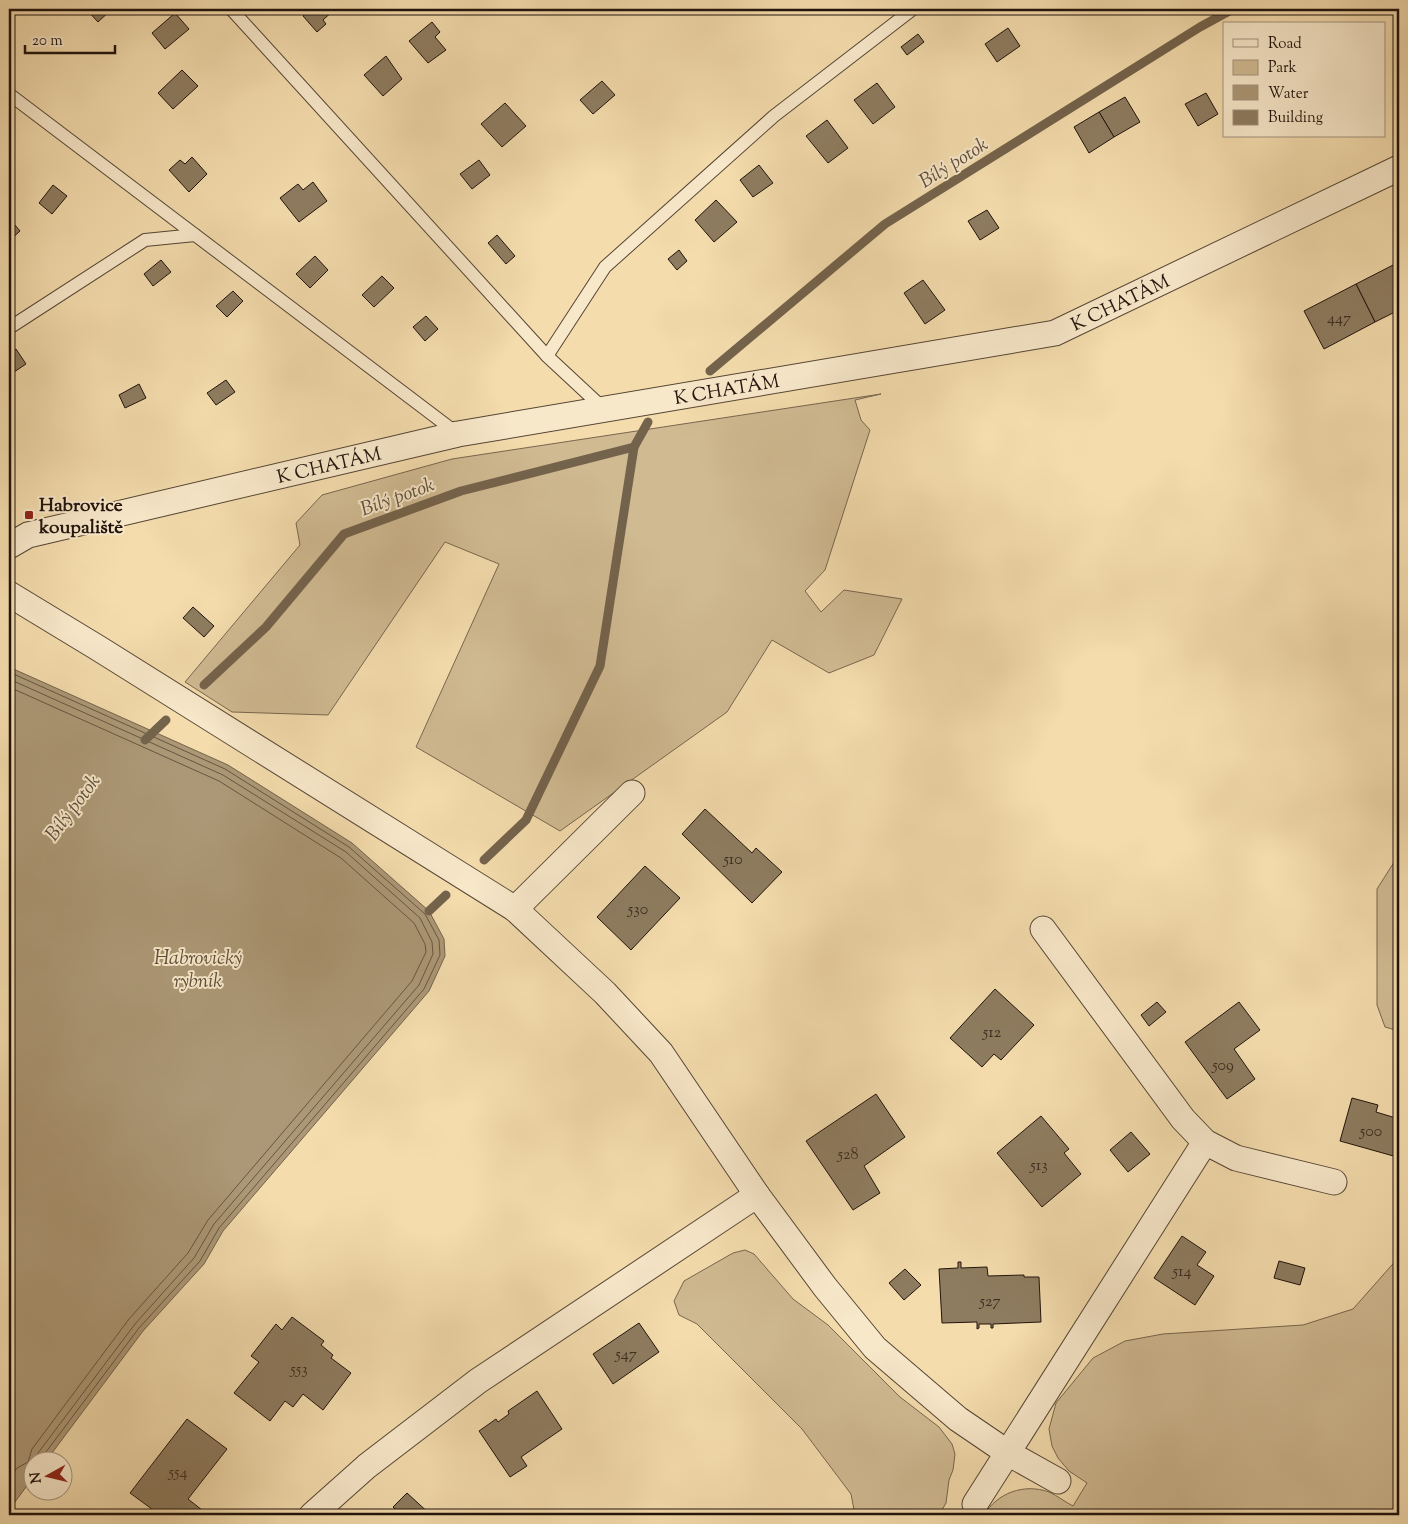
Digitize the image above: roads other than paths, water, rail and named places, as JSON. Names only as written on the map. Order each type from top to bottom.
[{"type":"street","name":"K CHATÁM","points":[[19,541],[458,434],[1055,333],[1399,168]]},
{"type":"street","points":[[9,594],[515,909],[605,993],[661,1053],[757,1195],[825,1287],[876,1348],[958,1419],[1008,1453],[1058,1481]]},
{"type":"street","points":[[515,909],[632,792]]},
{"type":"street","points":[[1043,929],[1183,1119],[1205,1142],[1236,1158],[1334,1182]]},
{"type":"street","points":[[975,1504],[1205,1142]]},
{"type":"street","points":[[312,1515],[367,1466],[478,1381],[757,1195]]},
{"type":"lane","points":[[231,9],[547,356],[604,410]]},
{"type":"lane","points":[[547,356],[605,267],[774,116],[913,9]]},
{"type":"lane","points":[[9,94],[458,434]]},
{"type":"lane","points":[[9,328],[145,240],[195,235]]},
{"type":"water","name":"Habrovický rybník","points":[[9,667],[228,765],[352,843],[429,911],[444,939],[445,956],[429,991],[223,1231],[204,1264],[143,1331],[53,1452],[22,1452],[22,1492],[9,1510]]},
{"type":"waterway","name":"Bílý potok","points":[[710,371],[885,224],[1200,27],[1233,9]]},
{"type":"waterway","name":"Bílý potok","points":[[204,685],[266,627],[344,534],[461,491],[634,447],[648,422]]},
{"type":"waterway","points":[[484,860],[526,820],[600,666],[634,447]]},
{"type":"waterway","name":"Bílý potok","points":[[145,740],[166,720]]},
{"type":"waterway","points":[[429,911],[446,895]]},
{"type":"place","name":"Habrovice koupaliště","points":[[29,515]]}]
